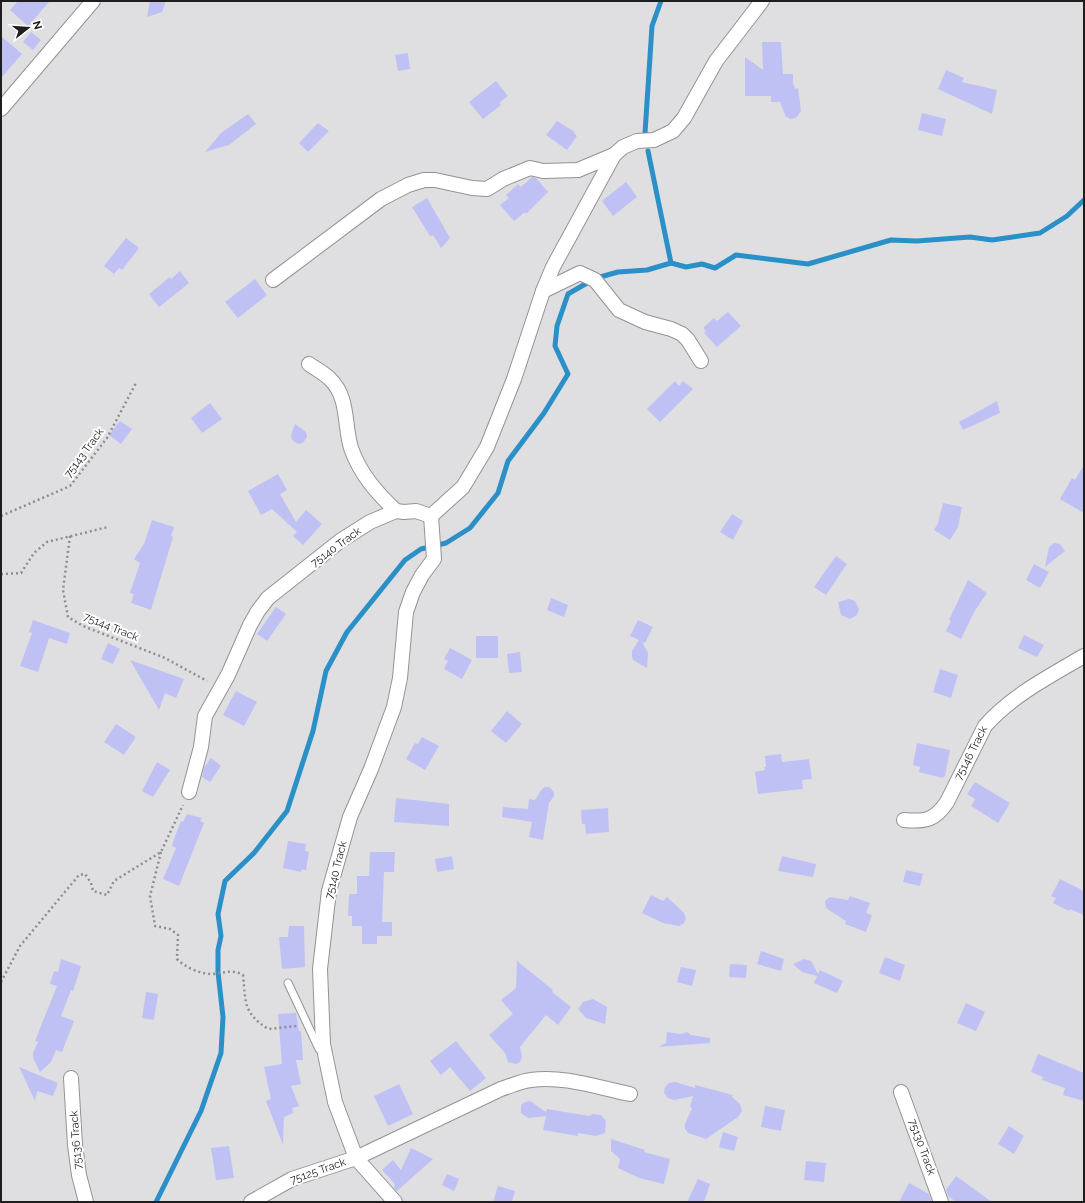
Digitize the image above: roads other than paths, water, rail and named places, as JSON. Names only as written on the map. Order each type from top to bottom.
[{"type":"street","points":[[1,109],[94,1]]},
{"type":"street","points":[[273,280],[381,199],[408,185],[424,180],[435,180],[472,188],[488,189],[503,179],[530,168],[543,171],[578,170],[614,155],[624,147],[637,141],[654,140],[673,131],[684,118],[716,62],[762,1]]},
{"type":"street","points":[[431,516],[463,487],[487,447],[514,379],[543,291],[572,231],[614,155]]},
{"type":"street","points":[[543,291],[580,273],[595,280],[619,310],[645,322],[682,334],[688,340],[700,361]]},
{"type":"street","points":[[309,364],[330,378],[340,393],[351,447],[360,468],[380,496],[396,511]]},
{"type":"street","name":"75140 Track","points":[[189,792],[201,747],[206,716],[220,690],[250,625],[268,598],[340,541],[370,522],[396,511],[416,511],[431,516],[434,558],[422,575],[413,592],[406,612],[400,678],[394,707],[371,769],[350,817],[329,891],[320,969],[323,1044],[337,1109],[356,1158]]},
{"type":"street","name":"75146 Track","points":[[904,820],[922,821],[930,819],[940,813],[985,726],[993,716],[1021,695],[1084,656]]},
{"type":"street","name":"75136 Track","points":[[71,1078],[75,1118],[75,1145],[79,1175],[86,1202]]},
{"type":"street","points":[[356,1158],[501,1089],[530,1080],[559,1080],[630,1094]]},
{"type":"street","name":"75130 Track","points":[[902,1092],[941,1202]]},
{"type":"street","name":"75125 Track","points":[[251,1202],[278,1186],[305,1174],[356,1158],[394,1202]]},
{"type":"lane","points":[[288,983],[328,1069]]},
{"type":"waterway","points":[[645,133],[652,26],[661,1]]},
{"type":"waterway","points":[[648,151],[671,263]]},
{"type":"waterway","points":[[600,277],[618,272],[647,270],[671,263],[686,267],[702,264],[715,268],[736,255],[808,264],[891,240],[917,241],[970,237],[992,240],[1040,233],[1067,216],[1084,200]]},
{"type":"waterway","points":[[156,1202],[201,1111],[221,1053],[223,1017],[218,972],[218,950],[221,936],[218,914],[225,881],[254,853],[287,811],[313,731],[326,671],[347,632],[405,560],[421,549],[446,543],[470,528],[498,493],[508,461],[544,413],[568,374],[555,346],[557,326],[568,294],[587,283]]}]
